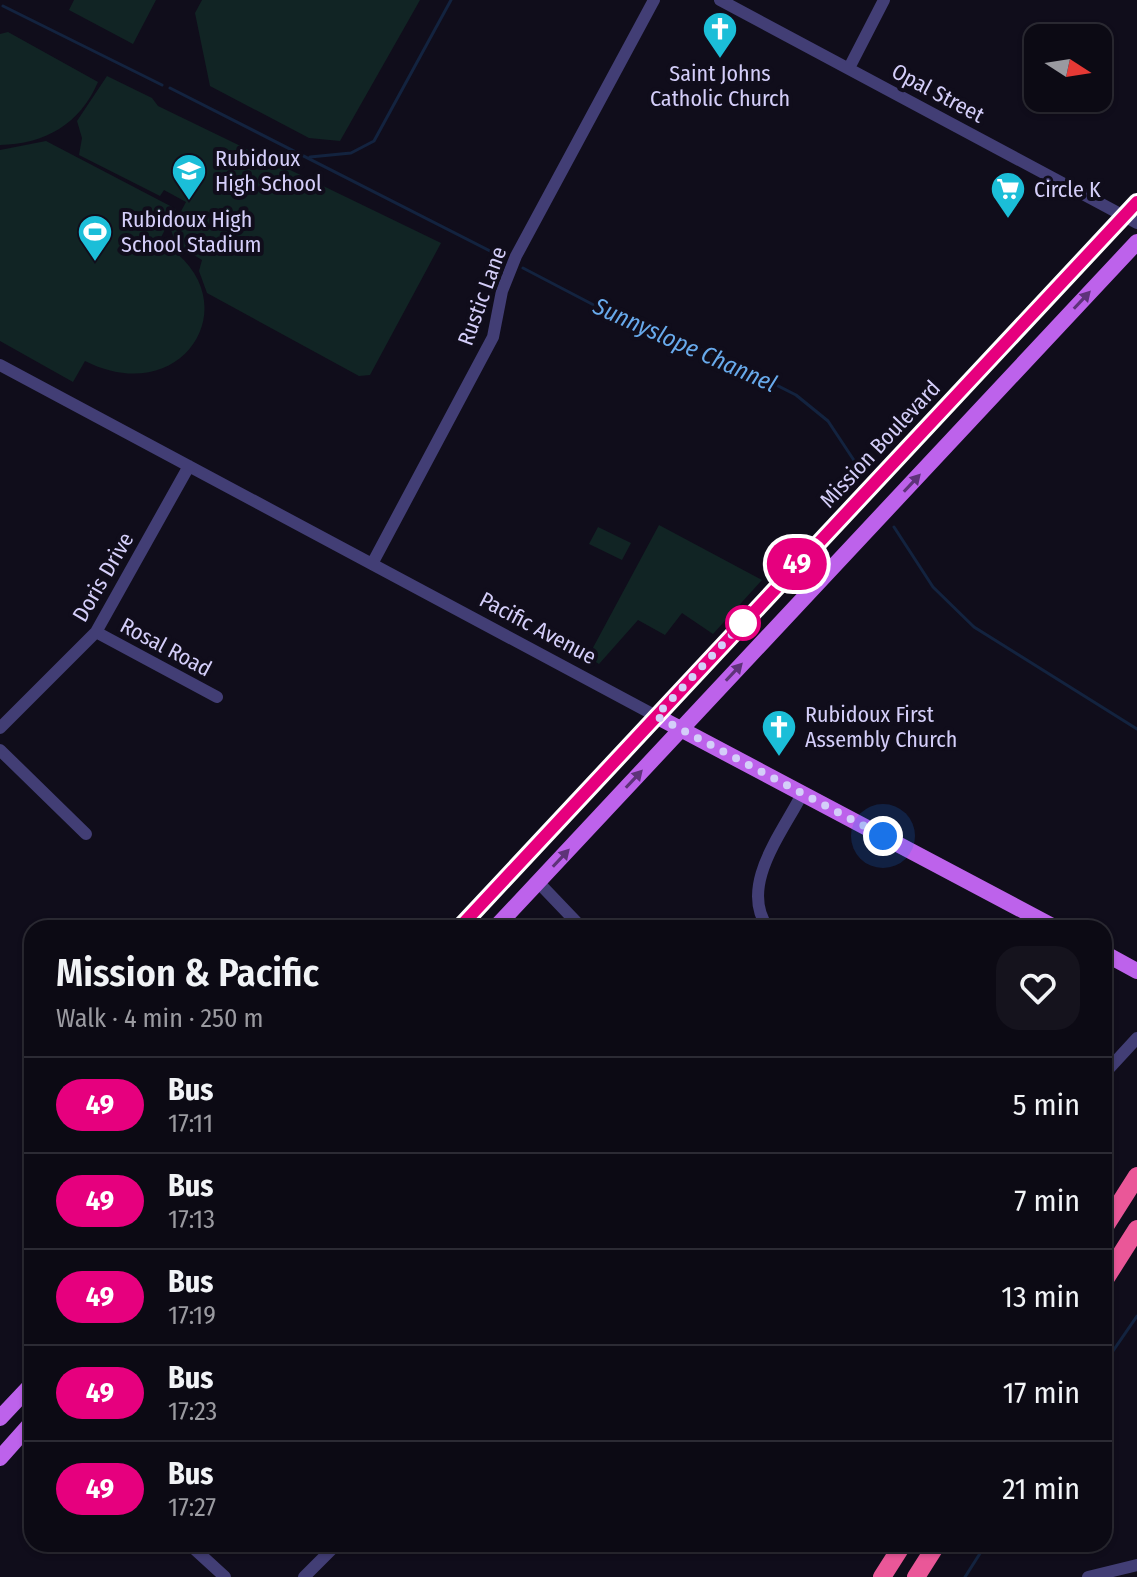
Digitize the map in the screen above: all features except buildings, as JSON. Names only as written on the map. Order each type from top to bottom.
[{"type":"highway","points":[[1112,1215],[1137,1176]]},
{"type":"highway","points":[[1112,1268],[1137,1229]]},
{"type":"highway","points":[[882,1577],[898,1552]]},
{"type":"highway","points":[[916,1577],[932,1552]]},
{"type":"main road","name":"Mission Boulevard","points":[[466,920],[656,716],[1130,219],[1137,202]]},
{"type":"main road","points":[[502,920],[1137,242]]},
{"type":"main road","name":"Pacific Avenue","points":[[656,716],[1041,920]]},
{"type":"main road","points":[[1112,957],[1137,971]]},
{"type":"main road","points":[[0,1418],[24,1397]]},
{"type":"main road","points":[[0,1458],[24,1431]]},
{"type":"street","name":"Rustic Lane","points":[[372,564],[493,337],[502,291],[516,256],[654,0]]},
{"type":"street","points":[[849,68],[884,0]]},
{"type":"street","name":"Opal Street","points":[[726,1],[1130,219]]},
{"type":"street","name":"Pacific Avenue","points":[[0,365],[656,716]]},
{"type":"street","name":"Doris Drive","points":[[0,728],[96,632],[189,466]]},
{"type":"street","name":"Rosal Road","points":[[96,632],[217,697]]},
{"type":"street","points":[[0,750],[86,834]]},
{"type":"street","points":[[765,920],[757,900],[760,874],[802,794]]},
{"type":"street","points":[[538,882],[571,920]]},
{"type":"street","points":[[1112,1065],[1137,1038]]},
{"type":"street","points":[[198,1552],[225,1577]]},
{"type":"street","points":[[304,1577],[329,1552]]},
{"type":"street","points":[[1088,1577],[1137,1565]]},
{"type":"green space","points":[[74,0],[156,0],[133,44],[69,10]]},
{"type":"green space","points":[[202,0],[420,0],[340,141],[309,138],[210,86],[195,13]]},
{"type":"green space","points":[[8,32],[98,82],[81,109],[59,129],[32,141],[0,145],[0,34]]},
{"type":"green space","points":[[107,76],[152,98],[158,106],[441,243],[370,375],[359,376],[207,293],[199,271],[202,260],[176,244],[171,230],[186,202],[164,190],[160,196],[79,155],[82,138],[77,121]]},
{"type":"green space","name":"Rubidoux High School Stadium","points":[[46,141],[176,209],[159,241],[187,264],[202,290],[204,316],[196,340],[178,360],[153,371],[121,373],[85,361],[73,382],[0,341],[0,150]]},
{"type":"green space","points":[[659,525],[762,580],[713,634],[682,613],[665,635],[638,620],[599,664],[588,657]]},
{"type":"green space","points":[[598,527],[631,543],[622,560],[589,544]]},
{"type":"waterway","points":[[310,157],[351,153],[374,141],[451,0]]},
{"type":"waterway","name":"Sunnyslope Channel","points":[[3,6],[162,85]]},
{"type":"waterway","name":"Sunnyslope Channel","points":[[170,88],[502,257]]},
{"type":"waterway","name":"Sunnyslope Channel","points":[[523,268],[632,325],[719,356],[796,395],[828,421],[863,474]]},
{"type":"waterway","name":"Sunnyslope Channel","points":[[894,527],[933,587],[974,627],[1137,729]]},
{"type":"waterway","name":"Sunnyslope Channel","points":[[1112,1352],[1137,1316]]},
{"type":"waterway","name":"Sunnyslope Channel","points":[[965,1577],[981,1552]]},
{"type":"bus line","name":"49","points":[[466,920],[1137,202]]},
{"type":"place","name":"Saint Johns Catholic Church","points":[[720,60]]},
{"type":"place","name":"Rubidoux High School","points":[[189,202]]},
{"type":"place","name":"Circle K","points":[[1008,220]]},
{"type":"place","name":"Rubidoux High School Stadium","points":[[95,263]]},
{"type":"place","name":"Rubidoux First Assembly Church","points":[[779,758]]},
{"type":"route","points":[[743,623],[752,613],[656,716],[883,836]]}]
